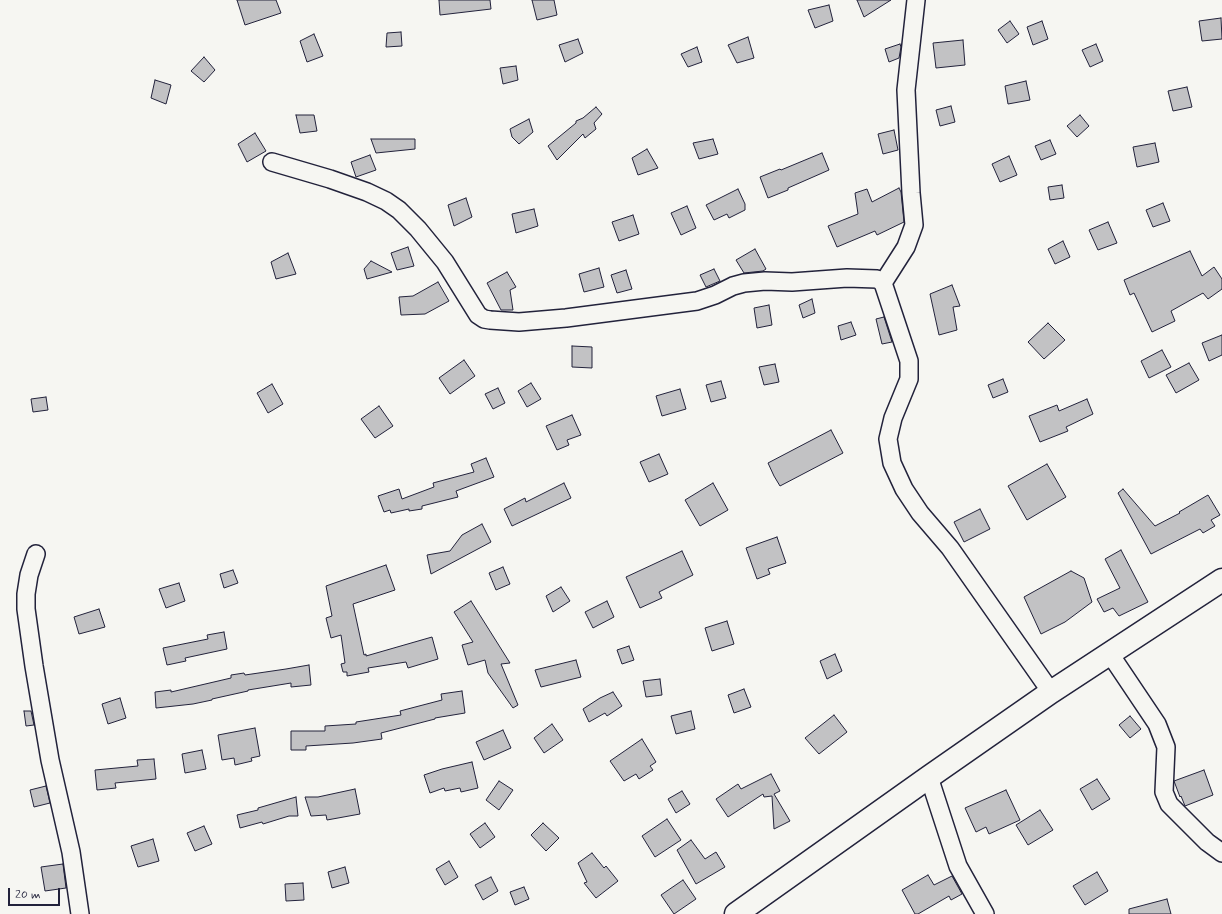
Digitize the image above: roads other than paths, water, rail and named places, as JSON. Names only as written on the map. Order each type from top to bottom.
[{"type":"main road","points":[[736,914],[1050,692],[1222,580]]},
{"type":"street","points":[[883,283],[906,247],[914,225],[906,90],[916,0]]},
{"type":"street","points":[[272,162],[330,179],[367,192],[386,201],[399,210],[418,229],[445,262],[478,315],[490,320],[519,322],[566,318],[697,301],[744,283],[792,282],[847,278],[877,279],[883,283],[909,361],[909,379],[893,418],[888,439],[892,463],[904,489],[920,513],[950,548],[1050,692]]},
{"type":"street","points":[[36,554],[29,575],[26,594],[26,609],[50,760],[71,852],[80,914]]},
{"type":"street","points":[[1110,654],[1157,724],[1166,747],[1164,792],[1169,804],[1207,842],[1222,853]]},
{"type":"street","points":[[929,777],[958,866],[985,914]]}]
